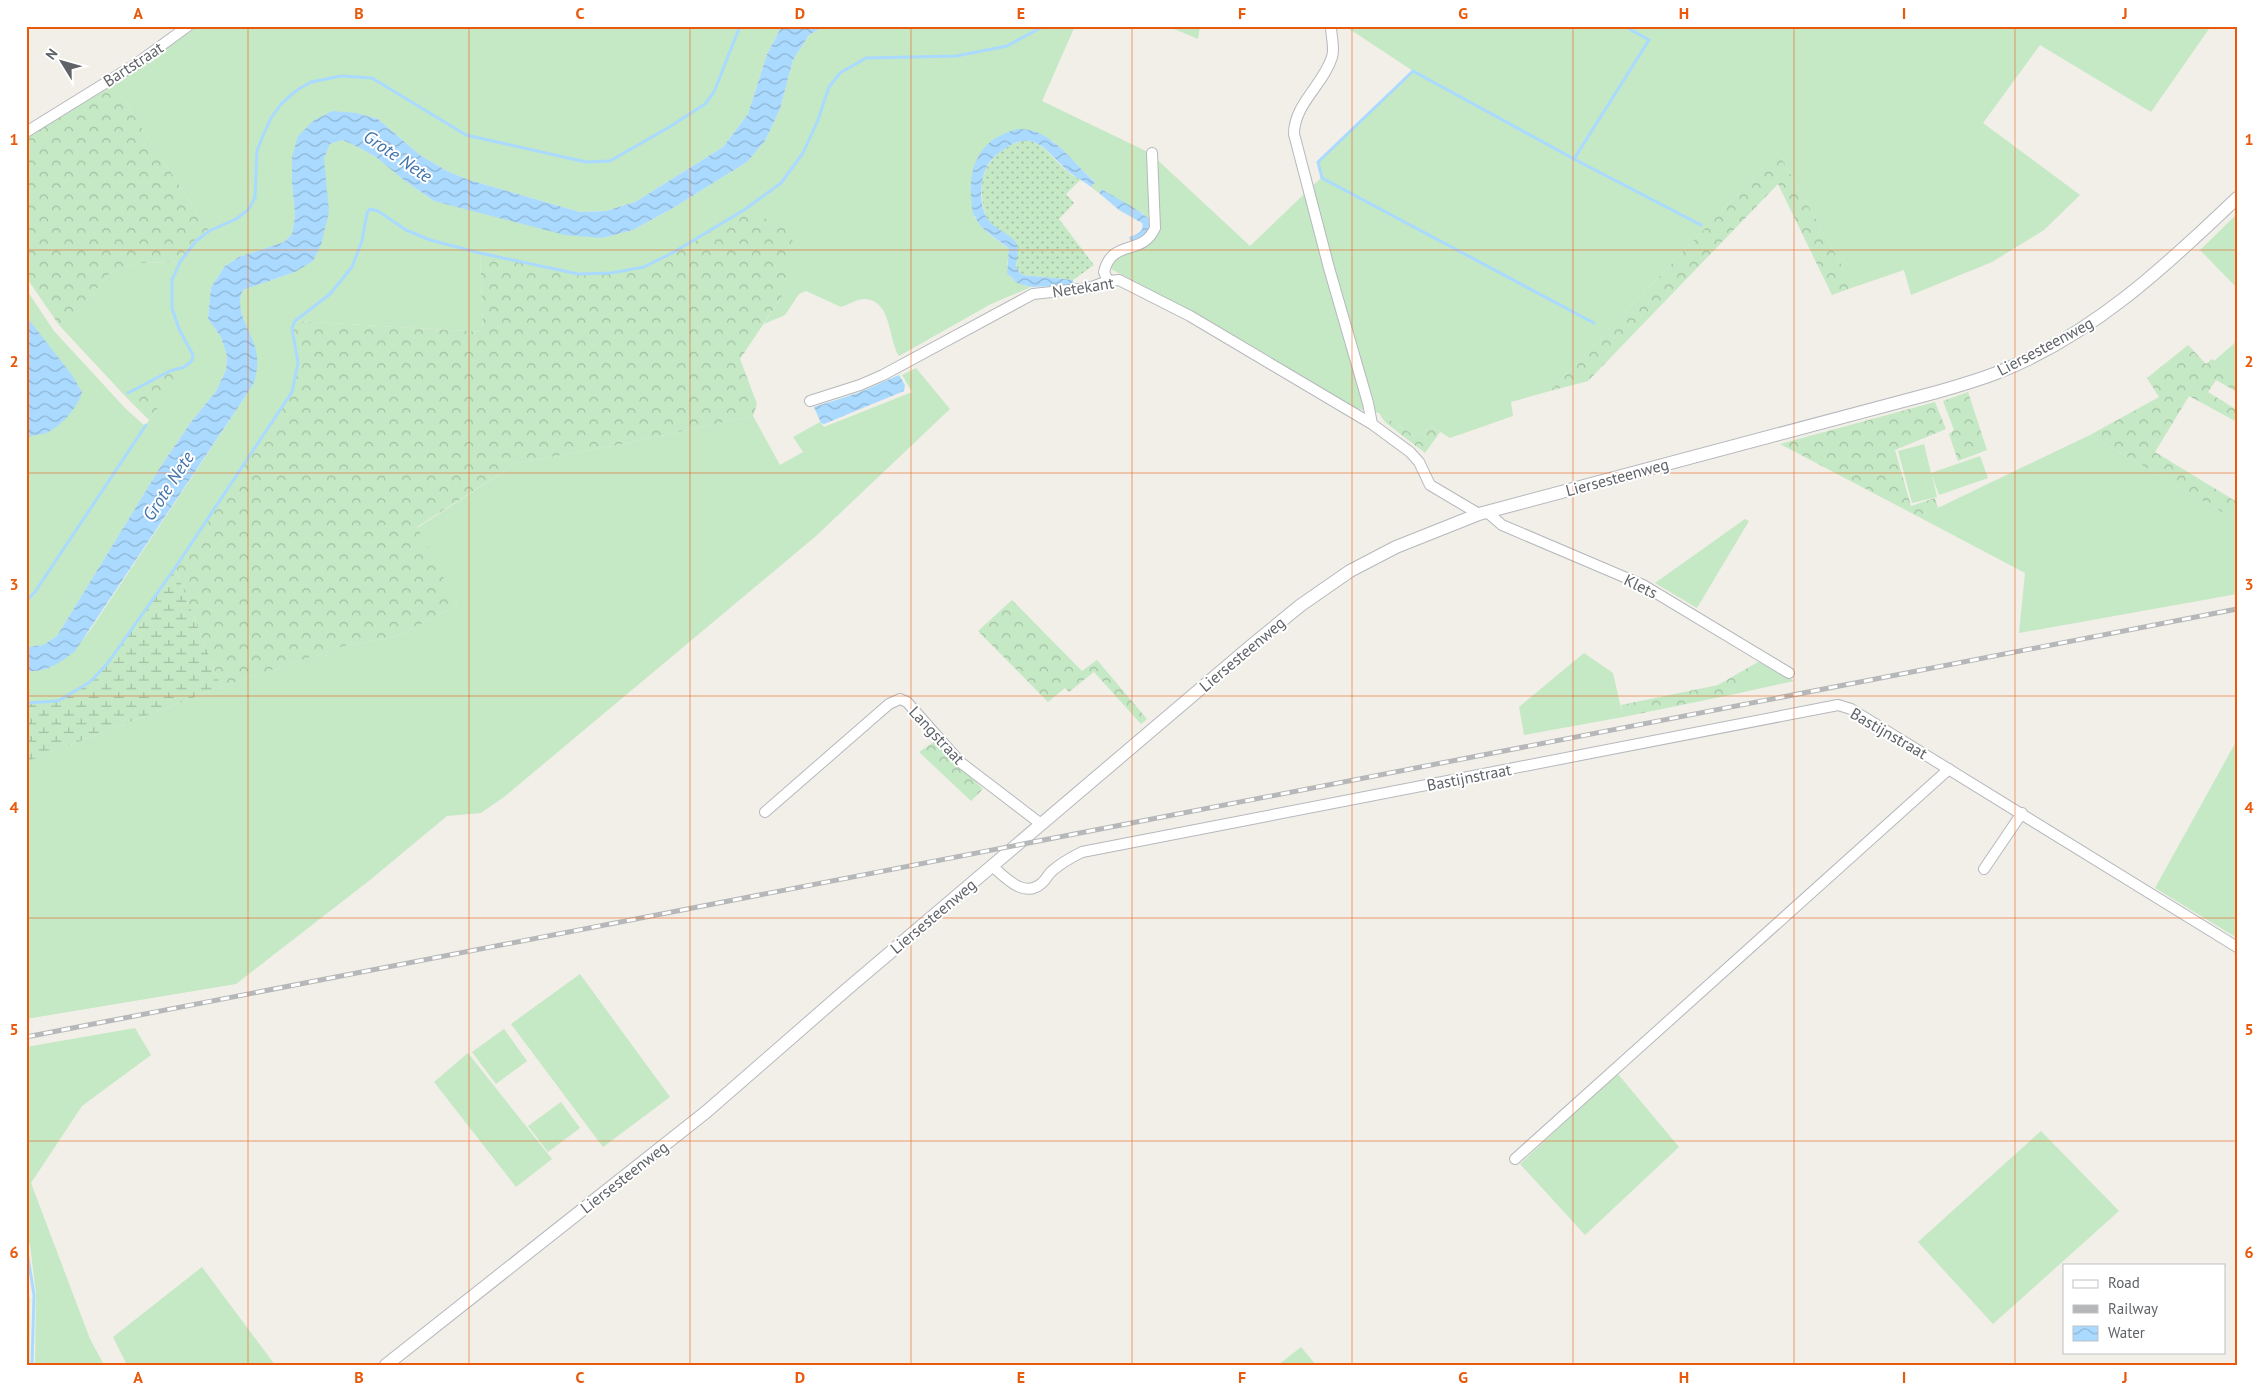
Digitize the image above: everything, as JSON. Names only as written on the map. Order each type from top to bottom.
[{"type":"street","name":"Bartstraat","points":[[26,132],[136,64],[188,26]]},
{"type":"street","points":[[1331,26],[1334,50],[1332,60],[1303,106],[1294,126],[1296,148],[1368,403],[1372,424]]},
{"type":"street","points":[[1108,281],[1104,272],[1106,263],[1122,249],[1138,246],[1151,238],[1156,228],[1152,153]]},
{"type":"street","name":"Liersesteenweg","points":[[386,1365],[706,1112],[846,990],[1252,645],[1325,587],[1396,547],[1483,513],[1937,392],[1999,372],[2048,348],[2114,307],[2158,273],[2237,198]]},
{"type":"street","name":"Netekant","points":[[810,401],[860,385],[883,375],[1033,294],[1089,288],[1108,281],[1119,280],[1190,316],[1372,424],[1410,452],[1419,462],[1430,485],[1483,513]]},
{"type":"street","name":"Klets","points":[[1483,513],[1502,525],[1643,585],[1789,673]]},
{"type":"street","name":"Langstraat","points":[[765,812],[889,704],[900,699],[907,702],[960,762],[1041,824]]},
{"type":"street","name":"Bastijnstraat","points":[[992,866],[1011,882],[1023,889],[1035,888],[1043,883],[1052,871],[1082,852],[1838,705],[1851,709],[2237,947]]},
{"type":"street","name":"Bastijnstraat","points":[[1515,1159],[1949,769]]},
{"type":"street","points":[[1984,869],[2022,813]]},
{"type":"green space","points":[[198,26],[782,26],[767,54],[748,114],[723,147],[635,202],[606,211],[580,212],[469,180],[447,171],[420,155],[378,119],[357,113],[292,157],[295,216],[292,234],[284,242],[239,257],[225,266],[211,287],[208,319],[221,337],[227,356],[226,370],[216,391],[191,422],[161,466],[57,636],[43,645],[26,647],[26,289],[54,331],[126,409],[145,426],[190,362],[125,396],[59,325],[73,317],[110,273],[137,263],[180,262],[196,241],[209,231],[114,85]]},
{"type":"green space","points":[[824,26],[1075,26],[1042,101],[1150,153],[1250,246],[1321,178],[1318,162],[1413,71],[1345,26],[2211,26],[2151,112],[2040,45],[1983,123],[2080,195],[2044,230],[1992,262],[1911,295],[1904,270],[1854,287],[1778,152],[1550,391],[1511,402],[1513,416],[1450,438],[1432,427],[1415,436],[1379,413],[1354,408],[1189,311],[1111,269],[1112,262],[1145,236],[1144,214],[1120,202],[1103,189],[1099,193],[1091,187],[1095,182],[1053,141],[991,142],[977,158],[974,217],[989,234],[1009,249],[1007,265],[1013,279],[1031,287],[991,304],[899,356],[884,313],[880,306],[873,301],[861,299],[841,307],[806,291],[799,294],[785,315],[764,324],[785,292],[674,252],[643,267],[623,272],[602,274],[541,267],[480,253],[483,332],[295,321],[292,328],[298,363],[292,392],[175,568],[107,664],[90,682],[58,701],[26,703],[26,671],[46,669],[54,665],[69,654],[89,632],[253,385],[243,317],[239,304],[243,290],[295,272],[324,177],[324,157],[330,144],[342,140],[376,157],[405,181],[434,201],[602,238],[633,230],[673,208],[747,162],[765,141],[780,109],[793,60],[809,35]]},
{"type":"green space","points":[[1167,26],[1200,26],[1198,39]]},
{"type":"green space","points":[[114,85],[209,231],[196,241],[180,262],[137,263],[110,273],[73,317],[59,325],[26,277],[26,137]]},
{"type":"green space","points":[[1024,140],[1041,146],[1066,170],[1081,179],[1066,194],[1074,203],[1059,219],[1094,265],[1073,280],[1022,275],[1016,267],[1016,242],[994,226],[986,215],[982,200],[982,187],[983,177],[987,168],[991,161],[1005,148]]},
{"type":"green space","points":[[1778,152],[1854,287],[1832,295],[1778,184],[1588,381],[1550,391]]},
{"type":"green space","points":[[744,210],[794,230],[785,292],[740,359],[757,404],[753,416],[618,445],[517,463],[417,527],[458,605],[395,637],[344,646],[221,687],[175,568],[292,392],[298,363],[292,328],[295,321],[483,332],[480,253],[541,267],[583,274],[624,272],[657,261],[696,240]]},
{"type":"green space","points":[[2237,214],[2237,288],[2200,250]]},
{"type":"green space","points":[[2237,341],[2237,374],[2214,361]]},
{"type":"green space","points":[[2188,345],[2206,364],[2212,359],[2237,374],[2237,392],[2216,380],[2208,392],[2237,410],[2237,422],[2189,396],[2155,452],[2237,502],[2237,521],[2090,435],[2159,397],[2147,378]]},
{"type":"green space","points":[[192,361],[149,420],[125,396],[170,371],[184,367]]},
{"type":"green space","points":[[916,368],[950,409],[816,536],[504,797],[481,813],[447,816],[370,880],[236,984],[26,1019],[26,762],[221,687],[344,646],[395,637],[458,605],[417,528],[517,463],[618,445],[753,416],[780,465],[803,452],[793,437],[820,422],[824,427],[912,392],[902,375]]},
{"type":"green space","points":[[1968,392],[1987,450],[1958,461],[1949,434],[1954,430],[1943,401]]},
{"type":"green space","points":[[1935,402],[1946,429],[1895,450],[1911,506],[1935,498],[1938,508],[1919,517],[1780,444]]},
{"type":"green space","points":[[1379,413],[1415,436],[1432,427],[1440,432],[1425,453],[1385,422]]},
{"type":"green space","points":[[2090,435],[2237,521],[2237,594],[2019,633],[2025,573],[1919,517]]},
{"type":"green space","points":[[1924,444],[1931,473],[1980,456],[1988,478],[1939,495],[1932,475],[1937,497],[1912,503],[1898,451]]},
{"type":"green space","points":[[1745,519],[1749,521],[1697,608],[1655,583]]},
{"type":"green space","points":[[175,568],[221,687],[26,762],[26,703],[45,702],[61,698],[87,684],[108,661]]},
{"type":"green space","points":[[1012,600],[1082,671],[1097,660],[1147,719],[1141,724],[1094,672],[1069,692],[1065,688],[1048,702],[978,631]]},
{"type":"green space","points":[[1584,653],[1613,673],[1623,717],[1524,735],[1519,707]]},
{"type":"green space","points":[[1761,659],[1794,681],[1735,694],[1733,687],[1764,668],[1758,662]]},
{"type":"green space","points":[[1758,662],[1765,668],[1733,687],[1735,694],[1623,717],[1621,705],[1718,685]]},
{"type":"green space","points":[[2237,740],[2237,938],[2155,888]]},
{"type":"green space","points":[[935,741],[983,789],[971,801],[919,752]]},
{"type":"green space","points":[[580,974],[670,1097],[603,1147],[511,1024]]},
{"type":"green space","points":[[135,1028],[151,1055],[82,1106],[31,1183],[90,1339],[104,1365],[35,1365],[36,1294],[30,1245],[26,1240],[26,1047]]},
{"type":"green space","points":[[504,1029],[527,1061],[496,1084],[472,1052]]},
{"type":"green space","points":[[468,1053],[552,1159],[516,1187],[434,1082]]},
{"type":"green space","points":[[1617,1073],[1679,1147],[1585,1235],[1520,1164]]},
{"type":"green space","points":[[561,1102],[580,1128],[548,1152],[528,1126]]},
{"type":"green space","points":[[2041,1131],[2119,1211],[1993,1324],[1918,1242]]},
{"type":"green space","points":[[202,1267],[275,1365],[127,1365],[113,1337]]},
{"type":"green space","points":[[30,1297],[30,1365],[26,1365],[26,1299]]},
{"type":"green space","points":[[1301,1347],[1316,1365],[1278,1365]]},
{"type":"water","name":"Grote Nete","points":[[782,26],[824,26],[809,35],[793,60],[780,109],[765,141],[747,162],[673,208],[633,230],[602,238],[565,235],[434,201],[405,181],[376,157],[342,140],[330,144],[324,158],[329,212],[321,245],[313,261],[295,272],[243,290],[240,299],[242,316],[256,349],[257,372],[253,385],[75,651],[46,669],[26,671],[26,647],[43,645],[57,636],[161,466],[191,422],[216,391],[226,370],[227,356],[221,337],[208,319],[211,287],[225,266],[239,257],[284,242],[292,234],[295,216],[292,157],[298,136],[313,121],[332,111],[357,113],[378,119],[420,155],[447,171],[469,180],[580,212],[606,211],[635,202],[723,147],[748,114],[767,54]]},
{"type":"water","points":[[1018,129],[1030,130],[1050,140],[1060,147],[1095,182],[1091,187],[1061,165],[1048,151],[1034,142],[1016,143],[996,155],[986,169],[981,193],[983,209],[990,222],[1017,244],[1016,267],[1022,275],[1073,280],[1074,285],[1031,287],[1017,283],[1007,273],[1009,249],[986,231],[974,215],[971,183],[976,161],[988,144],[1006,133]]},
{"type":"water","points":[[1102,189],[1134,208],[1151,221],[1149,230],[1145,235],[1131,243],[1129,237],[1141,231],[1142,223],[1119,210],[1099,193]]},
{"type":"water","points":[[26,316],[72,375],[82,392],[73,410],[57,426],[46,433],[26,438]]},
{"type":"water","points":[[899,375],[905,385],[904,391],[824,424],[821,423],[814,407],[858,393]]},
{"type":"waterway","points":[[128,393],[170,371],[184,367],[192,361],[193,355],[179,329],[172,308],[172,280],[180,262],[196,241],[209,231],[236,219],[248,210],[255,198],[257,151],[262,138],[271,118],[281,104],[297,90],[311,82],[341,76],[372,78],[466,135],[586,162],[610,161],[705,104],[714,92],[740,26]]},
{"type":"waterway","points":[[26,703],[58,701],[90,682],[107,664],[175,568],[292,392],[298,363],[292,328],[295,321],[330,294],[352,267],[362,241],[367,213],[370,209],[378,211],[406,230],[430,240],[578,274],[611,273],[644,267],[674,252],[744,210],[781,183],[803,153],[818,120],[829,87],[840,73],[866,58],[956,56],[1007,46],[1044,26]]},
{"type":"waterway","points":[[1574,159],[1649,40],[1624,26]]},
{"type":"waterway","points":[[1594,323],[1322,178],[1318,162],[1413,71],[1574,159],[1701,225]]},
{"type":"waterway","points":[[26,601],[35,592],[146,425]]},
{"type":"waterway","points":[[26,1245],[34,1295],[32,1365]]},
{"type":"railway","points":[[26,1037],[2237,609]]}]
